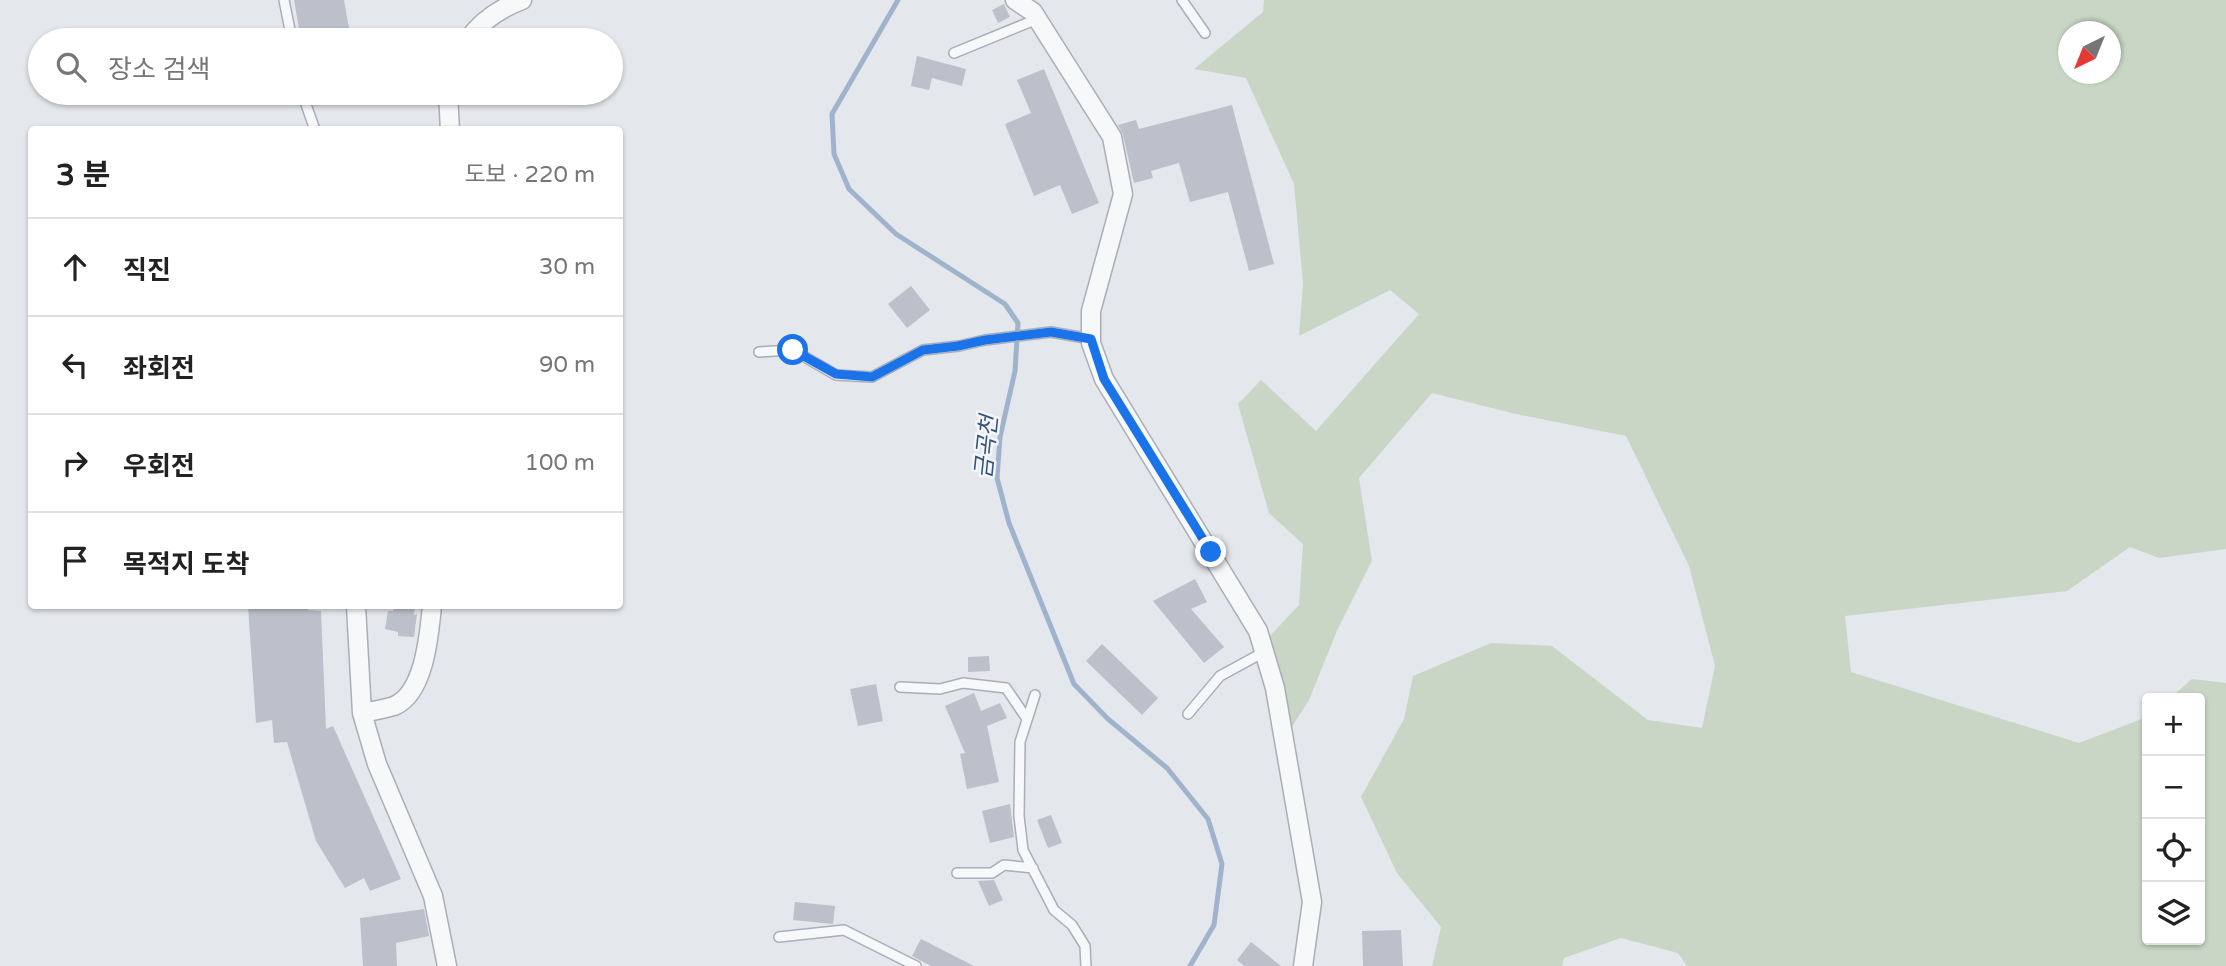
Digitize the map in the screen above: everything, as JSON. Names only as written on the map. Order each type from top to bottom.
[{"type":"street","points":[[478,28],[492,16],[522,0]]},
{"type":"street","points":[[1015,0],[1033,12],[1112,137],[1122,194],[1091,311],[1091,339],[1104,379],[1258,631],[1277,700],[1312,902],[1303,966]]},
{"type":"street","points":[[448,105],[450,126]]},
{"type":"street","points":[[356,609],[362,713],[377,764],[433,896],[447,966]]},
{"type":"street","points":[[362,713],[392,706],[403,700],[421,672],[432,609]]},
{"type":"lane","points":[[285,0],[290,28]]},
{"type":"lane","points":[[1182,0],[1205,33]]},
{"type":"lane","points":[[954,52],[1037,19]]},
{"type":"lane","points":[[307,105],[314,126]]},
{"type":"lane","points":[[759,352],[793,350],[836,374],[872,377],[923,350],[1051,332],[1091,339]]},
{"type":"lane","points":[[1188,714],[1220,676],[1265,652]]},
{"type":"lane","points":[[900,687],[940,689],[963,682],[1006,688],[1027,719]]},
{"type":"lane","points":[[360,691],[372,702],[392,706]]},
{"type":"lane","points":[[1035,695],[1020,742],[1019,816],[1023,850],[1054,910],[1072,925],[1084,946],[1086,966]]},
{"type":"lane","points":[[957,873],[992,873],[1004,864],[1033,868]]},
{"type":"lane","points":[[779,937],[844,930],[916,966]]},
{"type":"green space","points":[[1264,0],[2226,0],[2226,549],[2159,558],[2130,547],[2067,591],[1845,616],[1851,672],[2079,743],[2142,719],[2142,945],[2205,945],[2205,693],[2176,693],[2192,679],[2226,683],[2226,966],[1687,966],[1678,953],[1621,938],[1564,958],[1562,966],[1432,966],[1441,927],[1397,873],[1361,797],[1404,719],[1413,676],[1491,643],[1552,646],[1648,720],[1702,728],[1715,666],[1689,566],[1626,436],[1516,414],[1432,393],[1359,478],[1372,561],[1336,633],[1309,700],[1290,730],[1267,639],[1299,605],[1303,544],[1269,513],[1238,404],[1261,380],[1316,431],[1419,314],[1390,290],[1299,336],[1303,283],[1294,184],[1246,78],[1194,69],[1263,12]]},
{"type":"building","points":[[294,0],[344,0],[349,28],[299,28]]},
{"type":"building","points":[[1004,4],[1010,17],[998,23],[992,10]]},
{"type":"building","points":[[917,56],[966,69],[962,86],[932,78],[929,90],[911,86]]},
{"type":"building","points":[[1044,69],[1099,203],[1072,214],[1060,185],[1034,196],[1005,124],[1031,113],[1017,80]]},
{"type":"building","points":[[1232,105],[1274,264],[1249,271],[1228,192],[1190,202],[1179,163],[1151,171],[1153,178],[1134,183],[1123,135],[1118,125],[1136,120],[1139,129]]},
{"type":"building","points":[[911,286],[930,310],[907,328],[888,304]]},
{"type":"building","points":[[1195,579],[1207,602],[1191,609],[1224,647],[1204,663],[1153,601]]},
{"type":"building","points":[[248,609],[321,611],[326,729],[333,726],[401,879],[370,891],[364,878],[345,888],[316,841],[287,742],[274,743],[272,720],[256,723]]},
{"type":"building","points":[[415,609],[414,615],[417,614],[414,637],[398,636],[398,632],[385,629],[388,611]]},
{"type":"building","points":[[1102,644],[1158,698],[1142,715],[1086,661]]},
{"type":"building","points":[[989,656],[990,671],[968,672],[968,657]]},
{"type":"building","points":[[876,684],[883,721],[858,726],[850,689]]},
{"type":"building","points":[[974,693],[981,711],[1000,703],[1007,718],[987,726],[999,782],[967,789],[960,754],[965,753],[945,706]]},
{"type":"building","points":[[1010,804],[1014,837],[990,843],[982,811]]},
{"type":"building","points":[[1051,815],[1062,843],[1048,848],[1037,820]]},
{"type":"building","points":[[994,880],[1003,900],[989,906],[978,881]]},
{"type":"building","points":[[795,902],[835,906],[833,924],[793,920]]},
{"type":"building","points":[[424,909],[429,936],[396,943],[397,966],[363,966],[360,918]]},
{"type":"building","points":[[1401,930],[1403,966],[1363,966],[1362,931]]},
{"type":"building","points":[[921,939],[974,966],[931,966],[912,956]]},
{"type":"building","points":[[1251,942],[1281,966],[1244,966],[1237,960]]},
{"type":"waterway","name":"금곡천","points":[[898,0],[832,114],[834,154],[849,189],[896,234],[1005,304],[1018,323],[1015,371],[1000,437],[997,478],[1009,523],[1074,684],[1108,719],[1167,768],[1208,819],[1222,864],[1214,925],[1190,966]]},
{"type":"route","points":[[793,350],[836,374],[872,377],[923,350],[1051,332],[1091,339],[1104,379],[1211,552]]}]
